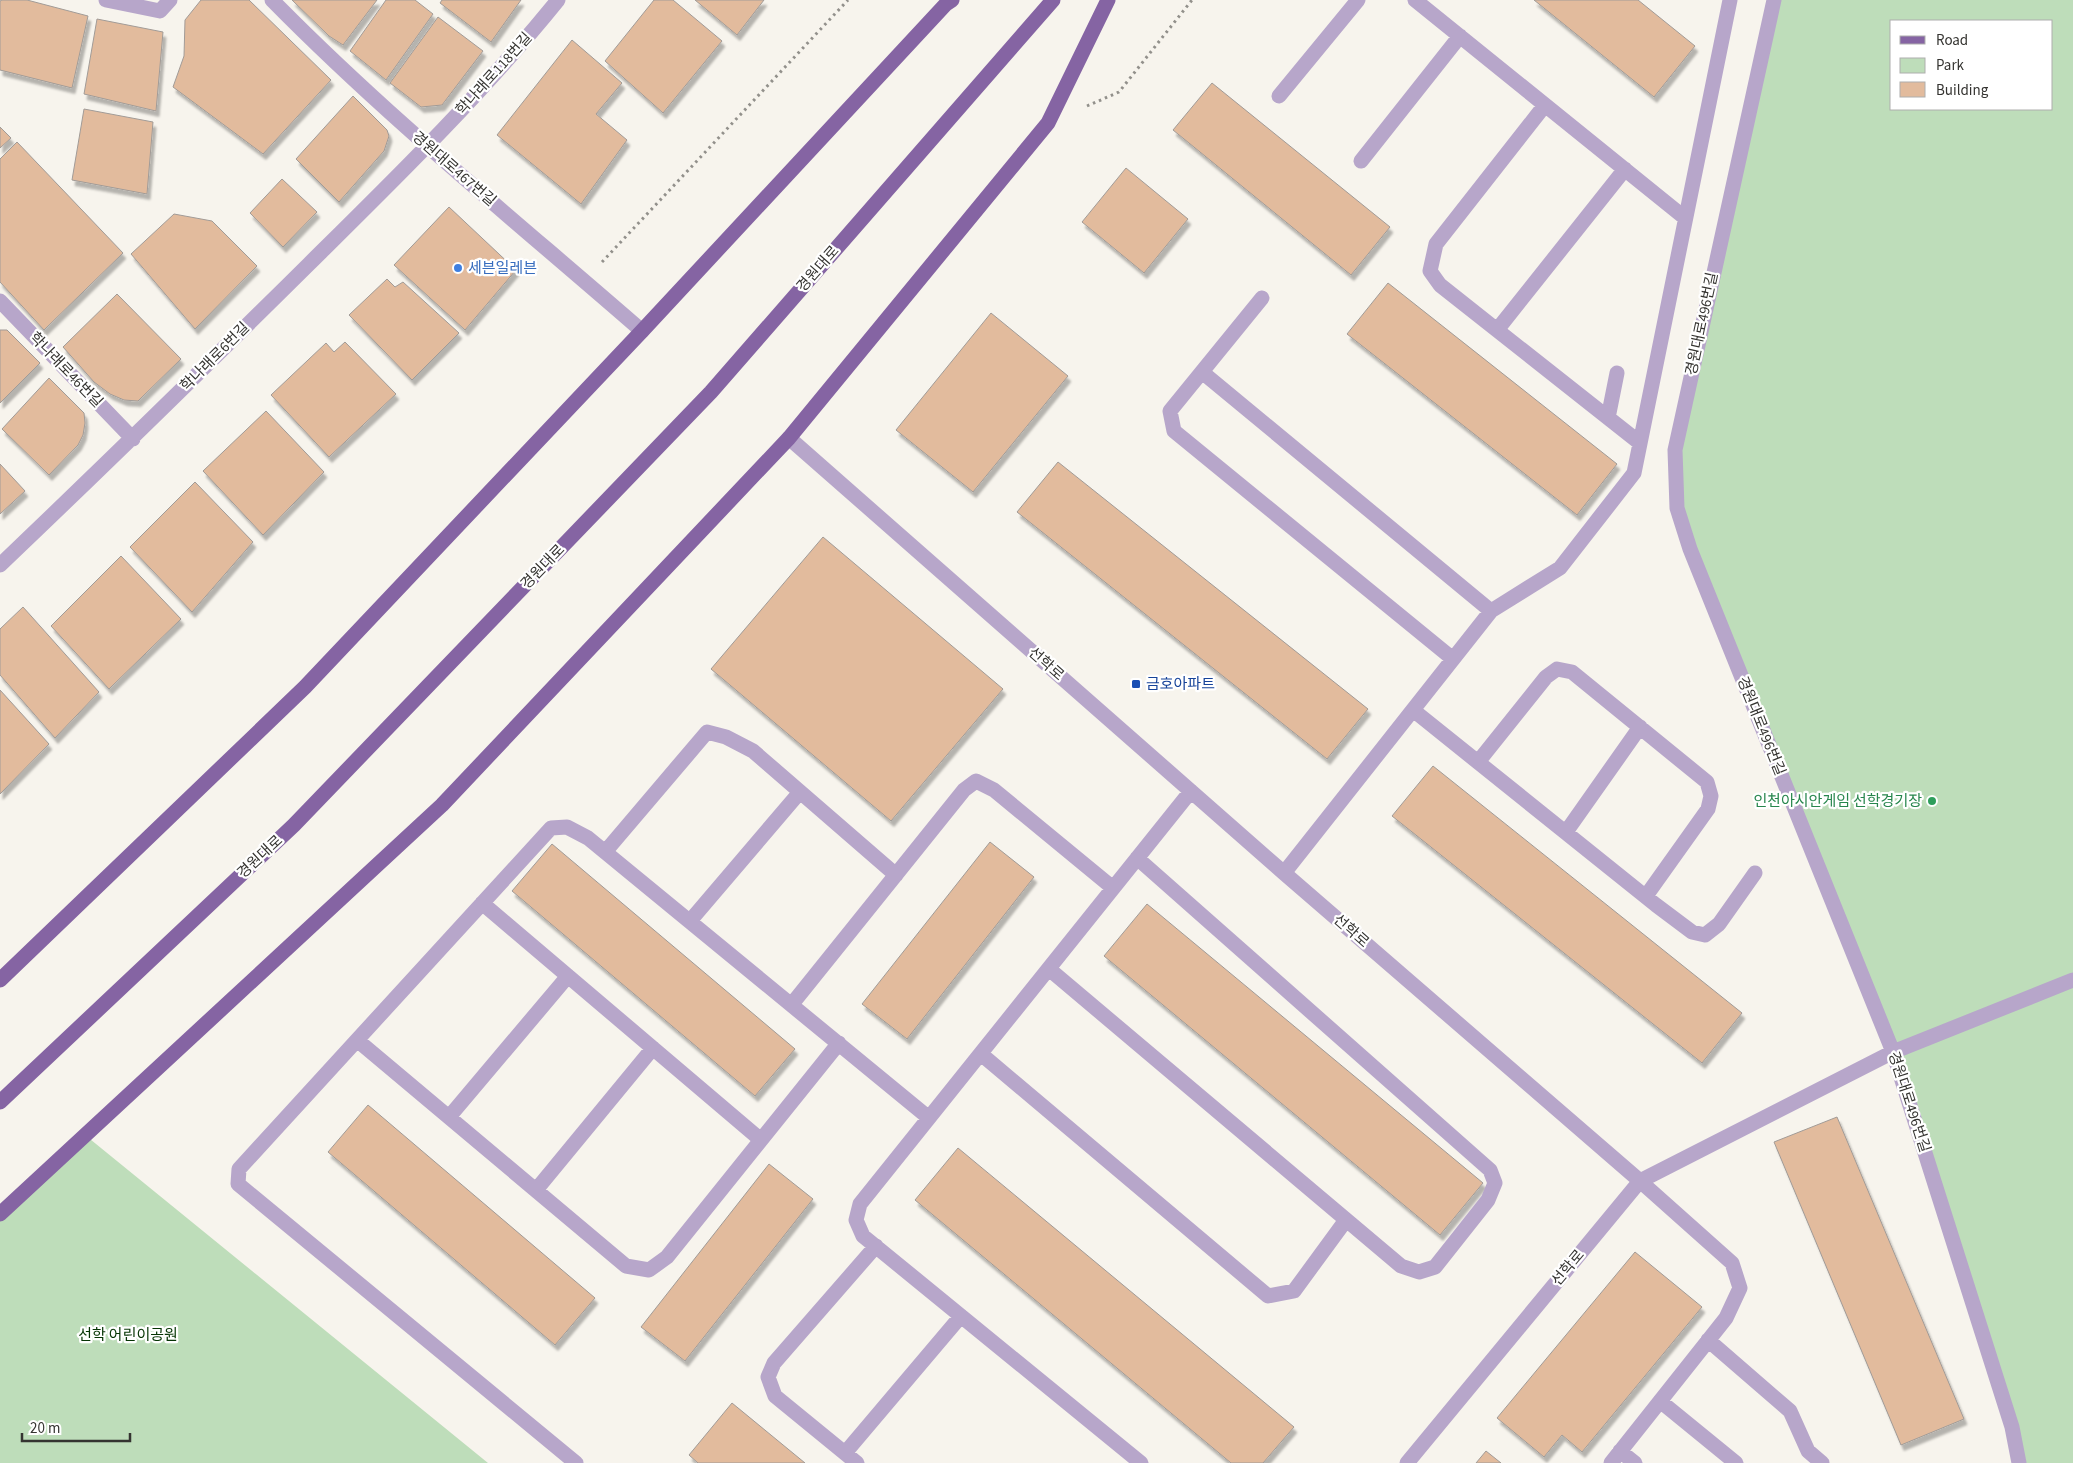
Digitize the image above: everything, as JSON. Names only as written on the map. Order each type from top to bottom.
[{"type":"main road","points":[[0,980],[305,687],[946,4],[952,0]]},
{"type":"main road","name":"경원대로","points":[[0,1102],[294,825],[712,392],[1052,0]]},
{"type":"main road","points":[[0,1214],[442,805],[789,438],[1048,122],[1108,0]]},
{"type":"street","points":[[106,0],[160,11],[170,0]]},
{"type":"street","name":"경원대로467번길","points":[[272,0],[326,56],[642,330]]},
{"type":"street","name":"학나래로118번길","points":[[428,146],[519,49],[558,0]]},
{"type":"street","points":[[1279,96],[1358,0]]},
{"type":"street","points":[[1415,0],[1685,218]]},
{"type":"street","points":[[1284,873],[1491,611],[1560,568],[1634,472],[1730,0]]},
{"type":"street","name":"경원대로496번길","points":[[1774,0],[1675,450],[1676,508],[1697,568],[1893,1052],[2012,1427],[2019,1463]]},
{"type":"street","points":[[1361,161],[1460,36]]},
{"type":"street","points":[[1545,105],[1436,244],[1430,272],[1440,285],[1640,443]]},
{"type":"street","name":"학나래로6번길","points":[[0,565],[133,439],[428,146]]},
{"type":"street","points":[[1498,330],[1625,169]]},
{"type":"street","points":[[1262,298],[1170,411],[1174,431],[1453,659]]},
{"type":"street","name":"학나래로46번길","points":[[0,300],[133,439]]},
{"type":"street","points":[[1202,372],[1491,611]]},
{"type":"street","points":[[1608,418],[1617,373]]},
{"type":"street","name":"선학로","points":[[789,438],[1284,873],[1640,1181],[1407,1463]]},
{"type":"street","points":[[1478,762],[1546,677],[1558,670],[1572,672],[1707,782],[1711,796],[1708,809],[1646,896]]},
{"type":"street","points":[[1413,710],[1692,932],[1706,935],[1719,924],[1755,873]]},
{"type":"street","points":[[1566,832],[1640,727]]},
{"type":"street","points":[[605,852],[707,732],[726,737],[753,751],[896,875]]},
{"type":"street","points":[[792,1004],[964,790],[976,781],[994,790],[1113,888]]},
{"type":"street","points":[[1138,1462],[863,1236],[856,1220],[860,1204],[1191,791]]},
{"type":"street","points":[[690,921],[800,792]]},
{"type":"street","points":[[576,1463],[238,1184],[240,1169],[550,828],[567,827],[588,838],[929,1118]]},
{"type":"street","points":[[1049,969],[1401,1266],[1419,1272],[1435,1267],[1488,1200],[1495,1183],[1490,1170],[1137,858]]},
{"type":"street","points":[[482,903],[761,1140]]},
{"type":"street","points":[[450,1117],[568,976]]},
{"type":"street","points":[[1635,1463],[1616,1457],[1726,1318],[1740,1288],[1732,1263],[1640,1181],[1893,1052],[2073,980]]},
{"type":"street","points":[[357,1040],[626,1266],[649,1270],[667,1257],[839,1043]]},
{"type":"street","points":[[536,1190],[653,1048]]},
{"type":"street","points":[[981,1054],[1268,1296],[1294,1292],[1346,1220]]},
{"type":"street","points":[[857,1463],[775,1396],[768,1378],[774,1363],[876,1246]]},
{"type":"street","points":[[845,1453],[961,1316]]},
{"type":"street","points":[[1708,1340],[1790,1410],[1808,1451],[1822,1463]]},
{"type":"street","points":[[1660,1401],[1736,1463]]},
{"type":"path","points":[[585,281],[848,0]]},
{"type":"path","points":[[1119,92],[1192,0]]},
{"type":"green space","name":"인천아시안게임 선학경기장","points":[[1772,0],[2073,0],[2073,1463],[2019,1463],[1893,1052],[1690,549],[1675,450]]},
{"type":"green space","name":"선학 어린이공원","points":[[85,1135],[488,1463],[0,1463],[0,1214]]},
{"type":"building","points":[[27,0],[88,16],[72,88],[0,70],[0,1]]},
{"type":"building","points":[[201,0],[249,0],[331,80],[263,154],[173,87],[184,56],[185,20]]},
{"type":"building","points":[[292,0],[377,0],[343,45],[329,36]]},
{"type":"building","points":[[386,0],[415,0],[433,14],[386,80],[350,51]]},
{"type":"building","points":[[442,0],[521,0],[491,42],[440,3]]},
{"type":"building","points":[[654,0],[673,0],[722,41],[663,113],[605,61]]},
{"type":"building","points":[[695,0],[764,0],[737,35]]},
{"type":"building","points":[[1534,0],[1638,0],[1695,46],[1654,97]]},
{"type":"building","points":[[438,17],[483,51],[442,105],[421,107],[390,83]]},
{"type":"building","points":[[97,19],[163,32],[156,111],[84,94]]},
{"type":"building","points":[[572,40],[622,83],[596,114],[627,140],[581,204],[497,135]]},
{"type":"building","points":[[1212,83],[1390,227],[1351,275],[1173,130]]},
{"type":"building","points":[[353,96],[387,130],[389,136],[384,151],[339,202],[296,159]]},
{"type":"building","points":[[84,109],[153,122],[147,194],[72,180]]},
{"type":"building","points":[[0,127],[11,138],[0,148]]},
{"type":"building","points":[[17,142],[123,253],[44,330],[0,282],[0,159]]},
{"type":"building","points":[[1126,168],[1188,219],[1144,273],[1082,222]]},
{"type":"building","points":[[282,179],[317,212],[283,247],[250,213]]},
{"type":"building","points":[[449,207],[516,270],[465,330],[394,265]]},
{"type":"building","points":[[174,214],[212,221],[257,266],[195,329],[131,254]]},
{"type":"building","points":[[387,279],[395,287],[403,282],[459,333],[412,380],[349,315]]},
{"type":"building","points":[[1388,283],[1617,464],[1577,515],[1347,334]]},
{"type":"building","points":[[117,294],[181,359],[138,401],[124,400],[110,394],[94,382],[63,347]]},
{"type":"building","points":[[991,313],[1068,376],[973,492],[896,430]]},
{"type":"building","points":[[0,330],[7,330],[40,363],[0,403]]},
{"type":"building","points":[[345,342],[396,394],[329,457],[271,395],[326,343],[334,352]]},
{"type":"building","points":[[49,378],[84,413],[85,423],[83,435],[78,445],[49,475],[2,429]]},
{"type":"building","points":[[266,411],[324,472],[263,535],[203,471]]},
{"type":"building","points":[[1058,462],[1368,709],[1327,759],[1017,512]]},
{"type":"building","points":[[0,464],[25,491],[0,514]]},
{"type":"building","points":[[195,482],[253,542],[192,612],[130,547]]},
{"type":"building","points":[[823,537],[1003,689],[891,821],[711,669]]},
{"type":"building","points":[[121,556],[181,619],[109,689],[51,626]]},
{"type":"building","points":[[23,607],[99,692],[55,738],[0,675],[0,629]]},
{"type":"building","points":[[0,690],[49,744],[0,794]]},
{"type":"building","points":[[1433,766],[1742,1013],[1702,1063],[1392,816]]},
{"type":"building","points":[[990,842],[1034,877],[907,1039],[862,1004]]},
{"type":"building","points":[[552,844],[795,1049],[755,1096],[512,891]]},
{"type":"building","points":[[1147,904],[1483,1183],[1440,1235],[1104,956]]},
{"type":"building","points":[[368,1105],[595,1298],[555,1345],[328,1152]]},
{"type":"building","points":[[1837,1117],[1964,1419],[1901,1445],[1774,1142]]},
{"type":"building","points":[[958,1148],[1294,1427],[1263,1463],[1231,1463],[915,1200]]},
{"type":"building","points":[[769,1164],[813,1199],[685,1361],[641,1327]]},
{"type":"building","points":[[1635,1252],[1702,1307],[1582,1452],[1562,1435],[1544,1457],[1497,1418]]},
{"type":"building","points":[[732,1403],[805,1463],[698,1463],[689,1455]]},
{"type":"building","points":[[1486,1451],[1501,1463],[1476,1463]]},
{"type":"place","name":"세븐일레븐","points":[[458,268]]},
{"type":"place","name":"금호아파트","points":[[1136,684]]},
{"type":"place","name":"인천아시안게임 선학경기장","points":[[1932,801]]}]
